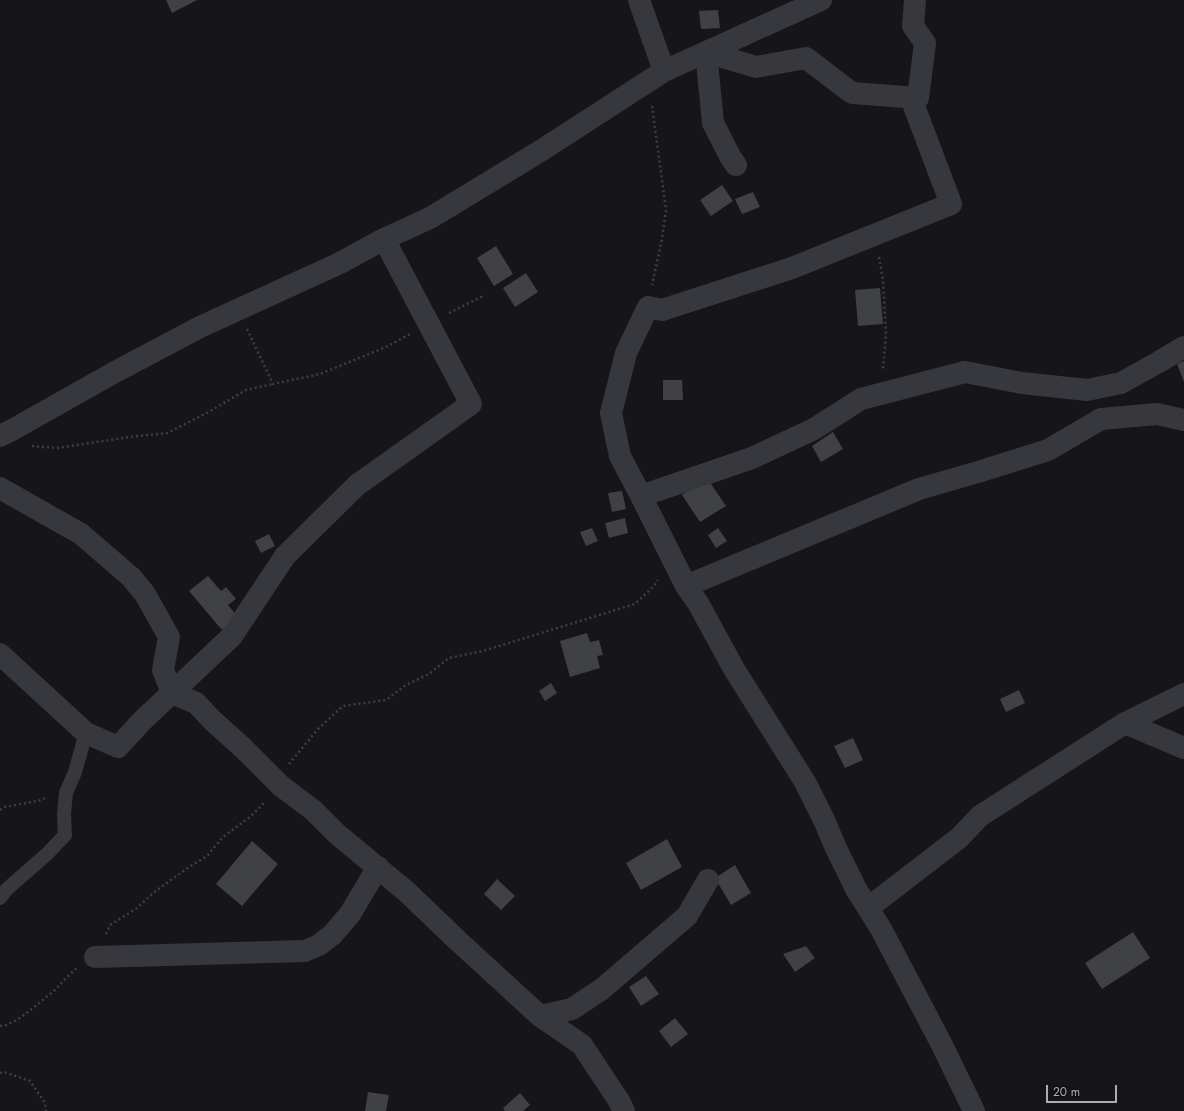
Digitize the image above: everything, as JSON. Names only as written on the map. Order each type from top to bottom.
[{"type":"street","points":[[640,0],[656,76]]},
{"type":"street","points":[[0,436],[200,327],[340,263],[384,239],[430,218],[542,150],[656,76],[821,0]]},
{"type":"street","points":[[706,52],[756,67],[806,58],[852,93],[918,98],[925,43],[913,26],[915,0]]},
{"type":"street","points":[[706,52],[714,123],[736,165]]},
{"type":"street","points":[[911,98],[951,204],[792,268],[662,310],[648,307],[626,353],[611,413],[620,456],[686,586],[698,603],[734,668],[805,782],[856,888],[881,929],[974,1111]]},
{"type":"street","points":[[0,654],[86,732],[118,746],[142,721],[232,636],[285,556],[357,485],[471,404],[384,239]]},
{"type":"street","points":[[641,496],[752,458],[814,428],[861,399],[965,372],[1022,383],[1087,390],[1121,383],[1184,347]]},
{"type":"street","points":[[686,586],[919,489],[1048,450],[1100,419],[1158,414],[1184,420]]},
{"type":"street","points":[[0,488],[81,534],[130,577],[145,594],[169,637],[163,670],[172,693],[196,703],[281,786],[313,810],[336,834],[407,892],[540,1016],[582,1045],[624,1111]]},
{"type":"street","points":[[868,908],[959,838],[980,816],[1125,723],[1184,694]]},
{"type":"street","points":[[1125,723],[1184,748]]},
{"type":"street","points":[[95,957],[305,951],[319,945],[332,935],[350,914],[378,867]]},
{"type":"street","points":[[540,1016],[572,1009],[616,977],[687,916],[708,880]]},
{"type":"lane","points":[[0,898],[8,889],[48,854],[65,835],[64,814],[66,793],[75,772],[86,732]]},
{"type":"path","points":[[648,307],[662,239],[666,210],[652,107],[656,76]]},
{"type":"path","points":[[876,234],[883,280],[886,334],[881,394]]},
{"type":"path","points":[[29,446],[57,448],[129,436],[167,433],[205,414],[246,390],[320,374],[386,347],[482,296]]},
{"type":"path","points":[[238,310],[273,384]]},
{"type":"path","points":[[0,1026],[17,1020],[55,990],[64,979],[78,967],[95,957],[110,925],[138,908],[153,893],[207,856],[222,838],[251,816],[281,786],[282,772],[318,729],[343,706],[386,700],[406,685],[429,674],[449,658],[483,651],[635,604],[654,586],[671,555]]},
{"type":"path","points":[[0,1073],[4,1072],[30,1081],[45,1103],[46,1111]]},
{"type":"building","points":[[166,0],[197,0],[172,13]]},
{"type":"building","points":[[718,10],[720,28],[701,29],[699,11]]},
{"type":"building","points":[[722,185],[733,201],[711,216],[700,200]]},
{"type":"building","points":[[753,192],[760,207],[742,214],[735,199]]},
{"type":"building","points":[[496,246],[513,274],[494,286],[477,258]]},
{"type":"building","points":[[526,273],[538,292],[515,307],[503,288]]},
{"type":"building","points":[[880,288],[883,324],[858,326],[855,290]]},
{"type":"building","points":[[1184,361],[1184,382],[1177,364]]},
{"type":"building","points":[[663,380],[682,380],[683,400],[663,400]]},
{"type":"building","points":[[833,432],[843,449],[821,462],[812,446]]},
{"type":"building","points":[[707,478],[726,506],[700,522],[682,495]]},
{"type":"building","points":[[622,491],[626,509],[612,512],[608,493]]},
{"type":"building","points":[[625,518],[628,533],[609,538],[605,523]]},
{"type":"building","points":[[592,528],[598,541],[586,546],[580,532]]},
{"type":"building","points":[[718,528],[727,541],[716,548],[708,535]]},
{"type":"building","points":[[269,534],[275,546],[261,553],[255,541]]},
{"type":"building","points":[[208,576],[221,591],[226,587],[236,599],[228,605],[237,616],[222,630],[189,591]]},
{"type":"building","points":[[587,633],[590,642],[599,640],[603,655],[597,656],[600,668],[570,677],[560,641]]},
{"type":"building","points":[[551,683],[557,693],[545,701],[539,691]]},
{"type":"building","points":[[1019,690],[1025,703],[1006,712],[1000,699]]},
{"type":"building","points":[[853,738],[863,760],[845,768],[834,746]]},
{"type":"building","points":[[667,839],[682,867],[641,890],[626,863]]},
{"type":"building","points":[[252,841],[278,864],[242,906],[216,884]]},
{"type":"building","points":[[735,865],[751,893],[731,905],[715,878]]},
{"type":"building","points":[[497,879],[515,896],[501,910],[484,894]]},
{"type":"building","points":[[1133,932],[1150,958],[1102,989],[1085,963]]},
{"type":"building","points":[[806,946],[815,958],[795,972],[783,954]]},
{"type":"building","points":[[646,976],[659,994],[641,1006],[629,987]]},
{"type":"building","points":[[675,1018],[688,1034],[671,1047],[659,1031]]},
{"type":"building","points":[[368,1092],[389,1095],[386,1111],[365,1111]]},
{"type":"building","points":[[520,1093],[530,1105],[523,1111],[505,1111],[503,1108]]}]
